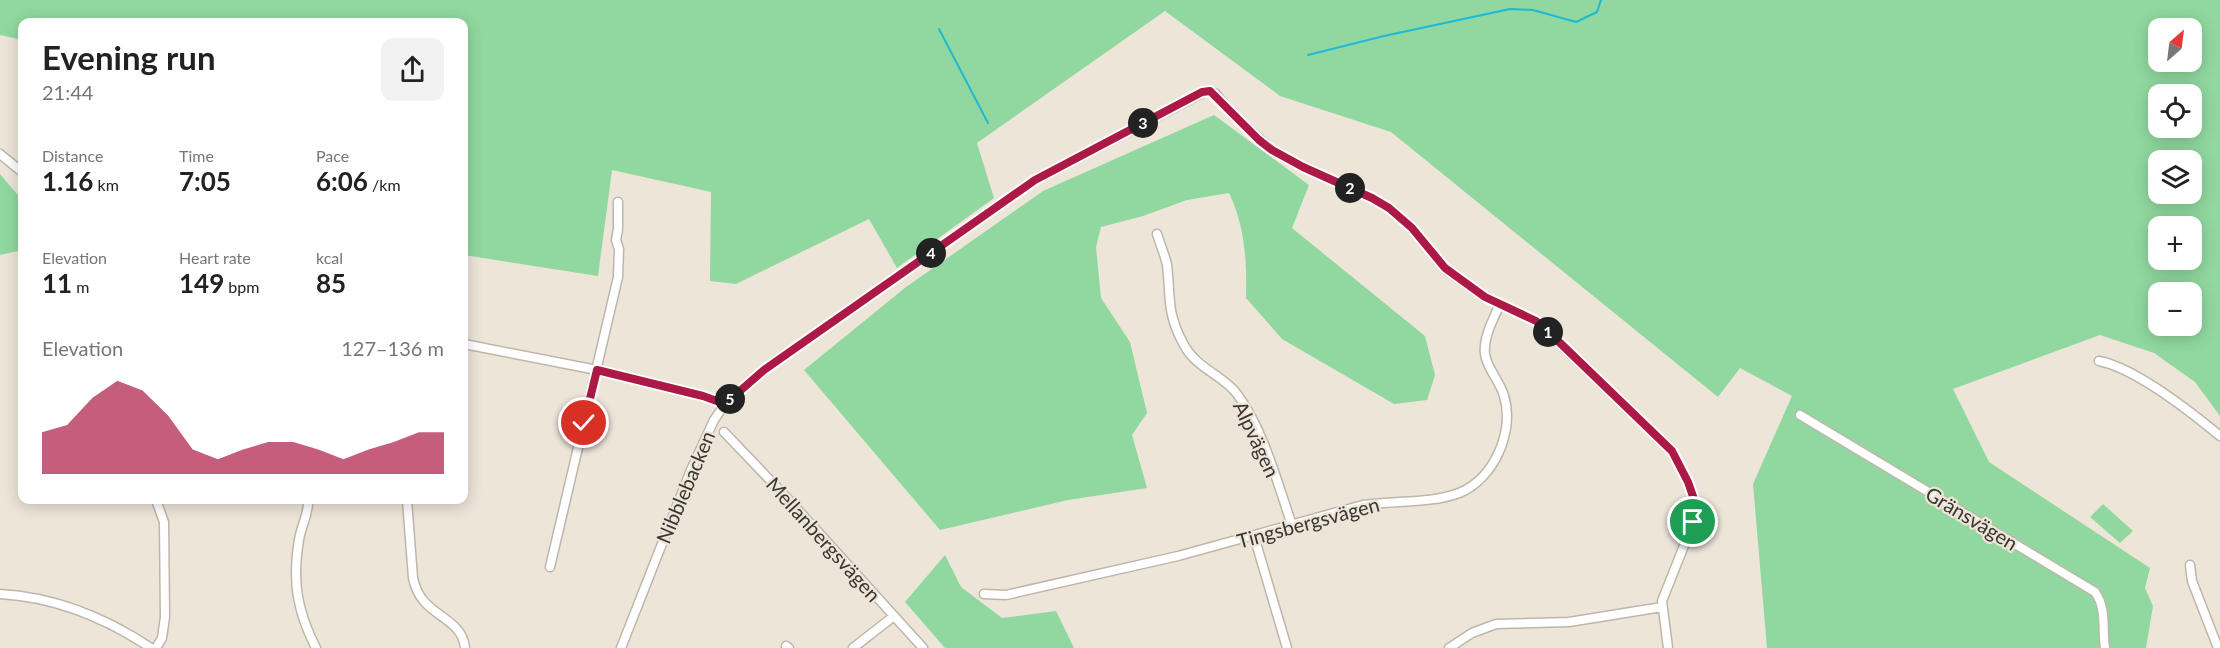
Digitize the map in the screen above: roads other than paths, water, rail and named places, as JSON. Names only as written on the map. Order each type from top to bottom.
[{"type":"street","name":"Nibblebacken","points":[[621,648],[691,470],[714,420],[725,404],[764,370],[1035,180],[1202,92],[1215,93],[1233,115],[1272,150],[1389,208],[1412,228],[1445,268],[1499,306]]},
{"type":"street","points":[[0,154],[18,169]]},
{"type":"street","points":[[549,567],[618,277],[619,249],[616,240],[618,202]]},
{"type":"street","name":"Alpvägen","points":[[1157,234],[1167,264],[1168,300],[1174,324],[1185,347],[1198,363],[1233,388],[1241,399],[1266,453],[1292,525]]},
{"type":"street","name":"Tingsbergsvägen","points":[[984,594],[1006,594],[1178,556],[1378,503],[1449,496],[1467,489],[1482,477],[1500,451],[1507,422],[1505,398],[1486,361],[1485,352],[1488,334],[1499,306]]},
{"type":"street","points":[[1499,306],[1536,321],[1652,431],[1677,459],[1696,505],[1693,522],[1662,601],[1668,648]]},
{"type":"street","points":[[468,345],[597,370],[703,396],[725,404]]},
{"type":"street","points":[[2099,362],[2115,364],[2194,415],[2220,435]]},
{"type":"street","name":"Gränsvägen","points":[[1800,416],[2095,592],[2100,600],[2104,617],[2105,648]]},
{"type":"street","name":"Mellanbergsvägen","points":[[724,432],[923,648]]},
{"type":"street","points":[[0,594],[32,596],[54,602],[124,632],[154,648],[162,638],[165,617],[164,522],[157,504]]},
{"type":"street","points":[[309,504],[299,539],[296,592],[304,626],[316,648]]},
{"type":"street","points":[[407,504],[416,591],[431,609],[460,632],[465,648]]},
{"type":"street","points":[[1254,536],[1287,648]]},
{"type":"street","points":[[2190,565],[2192,581],[2219,648]]},
{"type":"street","points":[[1449,648],[1472,633],[1496,624],[1569,622],[1662,607]]},
{"type":"street","points":[[853,648],[894,616]]},
{"type":"waterway","points":[[1308,55],[1510,9],[1533,10],[1576,22],[1597,12],[1601,0]]},
{"type":"waterway","points":[[939,29],[988,123]]}]
